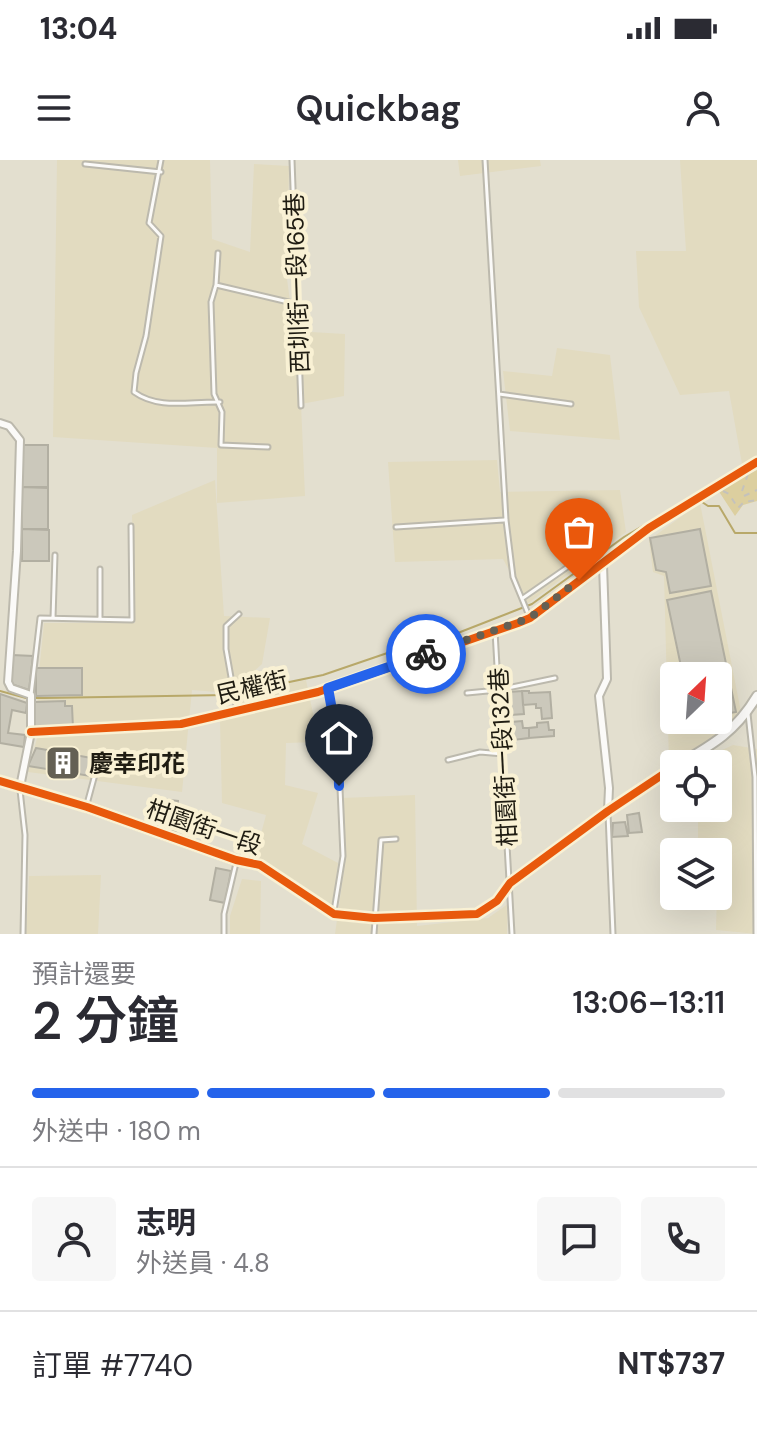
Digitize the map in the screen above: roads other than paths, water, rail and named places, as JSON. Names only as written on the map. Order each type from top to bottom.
[{"type":"street","points":[[0,423],[9,426],[20,440],[8,682],[11,688],[31,695],[31,732],[20,787]]},
{"type":"street","name":"民權街","points":[[31,732],[181,724],[328,688],[530,618],[649,528],[757,462]]},
{"type":"street","points":[[603,564],[607,679],[599,696],[609,788],[608,811]]},
{"type":"street","points":[[704,750],[720,741],[748,711],[757,696]]},
{"type":"street","name":"柑園街一段","points":[[0,781],[87,807],[236,860],[260,865],[334,914],[374,918],[477,914],[497,901],[510,883],[660,776]]},
{"type":"lane","points":[[161,160],[149,223],[161,236],[134,392],[146,400],[168,404],[220,402]]},
{"type":"lane","name":"西圳街一段165巷","points":[[292,160],[301,406]]},
{"type":"lane","points":[[485,160],[506,520],[513,577],[530,618]]},
{"type":"lane","points":[[85,164],[161,172]]},
{"type":"lane","points":[[218,253],[216,285],[211,302],[214,394],[220,402],[221,445],[268,447]]},
{"type":"lane","points":[[216,285],[297,304]]},
{"type":"lane","points":[[499,394],[571,404]]},
{"type":"lane","points":[[396,527],[506,520]]},
{"type":"lane","points":[[31,695],[40,618],[132,620],[131,526]]},
{"type":"lane","points":[[53,618],[55,555]]},
{"type":"lane","points":[[522,598],[569,566]]},
{"type":"lane","points":[[100,569],[100,619]]},
{"type":"lane","points":[[237,711],[226,649],[226,626],[239,614]]},
{"type":"lane","name":"柑園街一段132巷","points":[[495,631],[512,934]]},
{"type":"lane","points":[[467,693],[555,678]]},
{"type":"lane","points":[[328,688],[338,743],[343,856],[334,914]]},
{"type":"lane","points":[[748,711],[755,777],[756,934]]},
{"type":"lane","points":[[448,760],[480,752],[504,754]]},
{"type":"lane","points":[[87,807],[97,767]]},
{"type":"lane","points":[[20,787],[25,835],[23,934]]},
{"type":"lane","points":[[608,811],[613,934]]},
{"type":"lane","points":[[374,934],[381,840],[396,839]]},
{"type":"lane","points":[[224,934],[224,914],[236,860]]},
{"type":"waterway","points":[[702,502],[708,506],[719,506],[735,533],[757,533]]},
{"type":"waterway","points":[[0,691],[26,698],[227,695],[323,675],[402,648],[445,638],[532,604],[646,524]]},
{"type":"place","name":"慶幸印花","points":[[63,763]]}]
